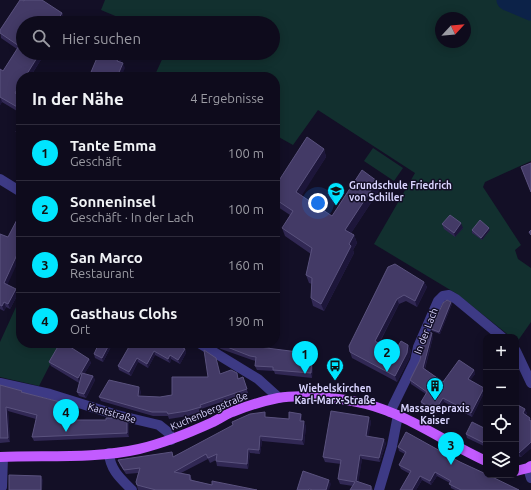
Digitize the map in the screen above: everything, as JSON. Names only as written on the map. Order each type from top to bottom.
[{"type":"main road","name":"Kuchenbergstraße","points":[[2,457],[109,454],[137,449],[171,440],[231,413],[279,398],[291,397],[336,399],[366,404],[394,414],[483,459]]},
{"type":"main road","points":[[519,471],[530,471]]},
{"type":"street","points":[[0,179],[16,189]]},
{"type":"street","name":"In der Lach","points":[[394,414],[432,312],[438,301],[443,296],[449,295],[456,298],[498,334]]},
{"type":"street","points":[[208,348],[258,379],[279,398]]},
{"type":"street","points":[[519,357],[531,383]]},
{"type":"street","name":"Kantstraße","points":[[0,382],[50,394],[117,415],[159,425],[169,433],[171,440]]},
{"type":"street","points":[[379,490],[392,446],[394,414]]},
{"type":"street","points":[[109,454],[113,469],[132,490]]},
{"type":"street","points":[[1,488],[2,457]]},
{"type":"green space","points":[[105,0],[531,0],[531,161],[485,182],[483,187],[521,245],[515,250],[518,259],[531,268],[531,322],[519,339],[519,334],[507,334],[457,294],[374,244],[415,173],[318,110],[293,145],[280,138],[280,72],[156,72],[162,60],[280,60],[280,16],[115,16],[101,10]]},
{"type":"green space","points":[[373,148],[403,168],[394,181],[364,161]]},
{"type":"green space","points":[[16,307],[16,348],[58,348],[39,386],[0,377],[0,342]]},
{"type":"building","points":[[20,0],[42,0],[62,13],[60,16],[16,16],[16,44],[0,33],[0,30]]},
{"type":"building","points":[[16,51],[16,60],[36,60],[28,72],[16,72],[16,106],[0,97],[0,69],[3,71]]},
{"type":"building","points":[[96,60],[118,60],[123,63],[119,72],[91,72]]},
{"type":"building","points":[[307,137],[324,149],[296,192],[332,216],[362,170],[377,181],[345,230],[354,235],[349,244],[351,246],[321,304],[311,298],[312,278],[306,275],[312,248],[282,228],[293,211],[280,202],[280,179]]},
{"type":"building","points":[[531,163],[531,192],[521,167]]},
{"type":"building","points":[[450,215],[461,223],[454,233],[442,224]]},
{"type":"building","points":[[480,220],[489,228],[481,238],[472,230]]},
{"type":"building","points":[[16,222],[16,257],[4,283],[16,289],[8,304],[4,302],[2,306],[0,305],[0,234],[8,237]]},
{"type":"building","points":[[395,264],[424,282],[415,301],[404,295],[397,299],[375,341],[394,353],[401,341],[408,345],[407,353],[395,376],[350,352],[349,346],[388,267]]},
{"type":"building","points":[[447,300],[451,302],[439,332],[431,329],[443,303]]},
{"type":"building","points":[[429,332],[432,333],[423,368],[443,382],[459,360],[474,370],[468,379],[483,387],[483,390],[471,413],[443,398],[435,410],[421,402],[427,392],[410,380],[420,360],[423,345]]},
{"type":"building","points":[[57,348],[72,348],[89,359],[78,378],[49,362]]},
{"type":"building","points":[[97,348],[107,348],[102,358],[94,354]]},
{"type":"building","points":[[128,348],[185,349],[178,360],[170,355],[168,359],[154,351],[147,364],[137,358],[129,372],[118,366]]},
{"type":"building","points":[[230,348],[267,348],[298,352],[299,349],[308,350],[308,356],[312,356],[311,373],[273,370],[273,367],[255,366],[256,357]]},
{"type":"building","points":[[204,350],[216,358],[220,374],[231,370],[237,373],[238,379],[243,377],[247,389],[200,405],[201,407],[168,414],[167,412],[152,412],[99,397],[109,380],[139,387],[138,396],[160,397],[172,395],[172,377],[208,377]]},
{"type":"building","points":[[82,373],[93,376],[84,394],[77,392]]},
{"type":"building","points":[[0,385],[64,403],[62,414],[73,414],[73,420],[106,420],[106,418],[117,418],[127,420],[127,433],[32,437],[37,415],[6,407],[8,438],[0,438]]},
{"type":"building","points":[[519,406],[525,409],[523,413],[530,418],[529,420],[531,421],[531,442],[519,453]]},
{"type":"building","points":[[331,411],[369,417],[366,436],[384,439],[379,458],[360,455],[356,481],[371,486],[371,490],[350,490],[355,482],[338,479],[341,460],[323,457]]},
{"type":"building","points":[[265,412],[265,417],[289,419],[289,412],[301,414],[300,421],[304,421],[302,440],[260,436],[259,450],[248,449],[247,464],[216,461],[217,454],[208,458],[206,454],[174,472],[190,475],[190,480],[212,485],[212,481],[257,490],[156,490],[137,485],[136,482],[140,468],[124,470],[118,460],[172,452],[173,457],[233,425],[232,422],[250,414]]},
{"type":"building","points":[[472,422],[483,428],[483,442],[466,434]]},
{"type":"building","points":[[406,432],[460,462],[483,473],[483,478],[494,478],[519,490],[461,490],[449,484],[451,481],[435,472],[430,481],[420,476],[412,490],[400,490],[411,471],[399,465],[406,452],[398,447]]},
{"type":"building","points":[[303,471],[329,480],[326,490],[297,490]]},
{"type":"building","points":[[9,475],[41,476],[41,490],[9,490]]},
{"type":"waterway","points":[[507,0],[531,10]]},
{"type":"place","name":"Grundschule Friedrich von Schiller","points":[[336,206]]},
{"type":"place","name":"Sonneninsel","points":[[387,372]]},
{"type":"place","name":"Tante Emma","points":[[305,374]]},
{"type":"place","name":"Wiebelskirchen Karl-Marx-Straße","points":[[335,381]]},
{"type":"place","name":"Massagepraxis Kaiser","points":[[435,401]]},
{"type":"place","name":"Gasthaus Clohs","points":[[66,432]]},
{"type":"place","name":"San Marco","points":[[451,465]]}]
